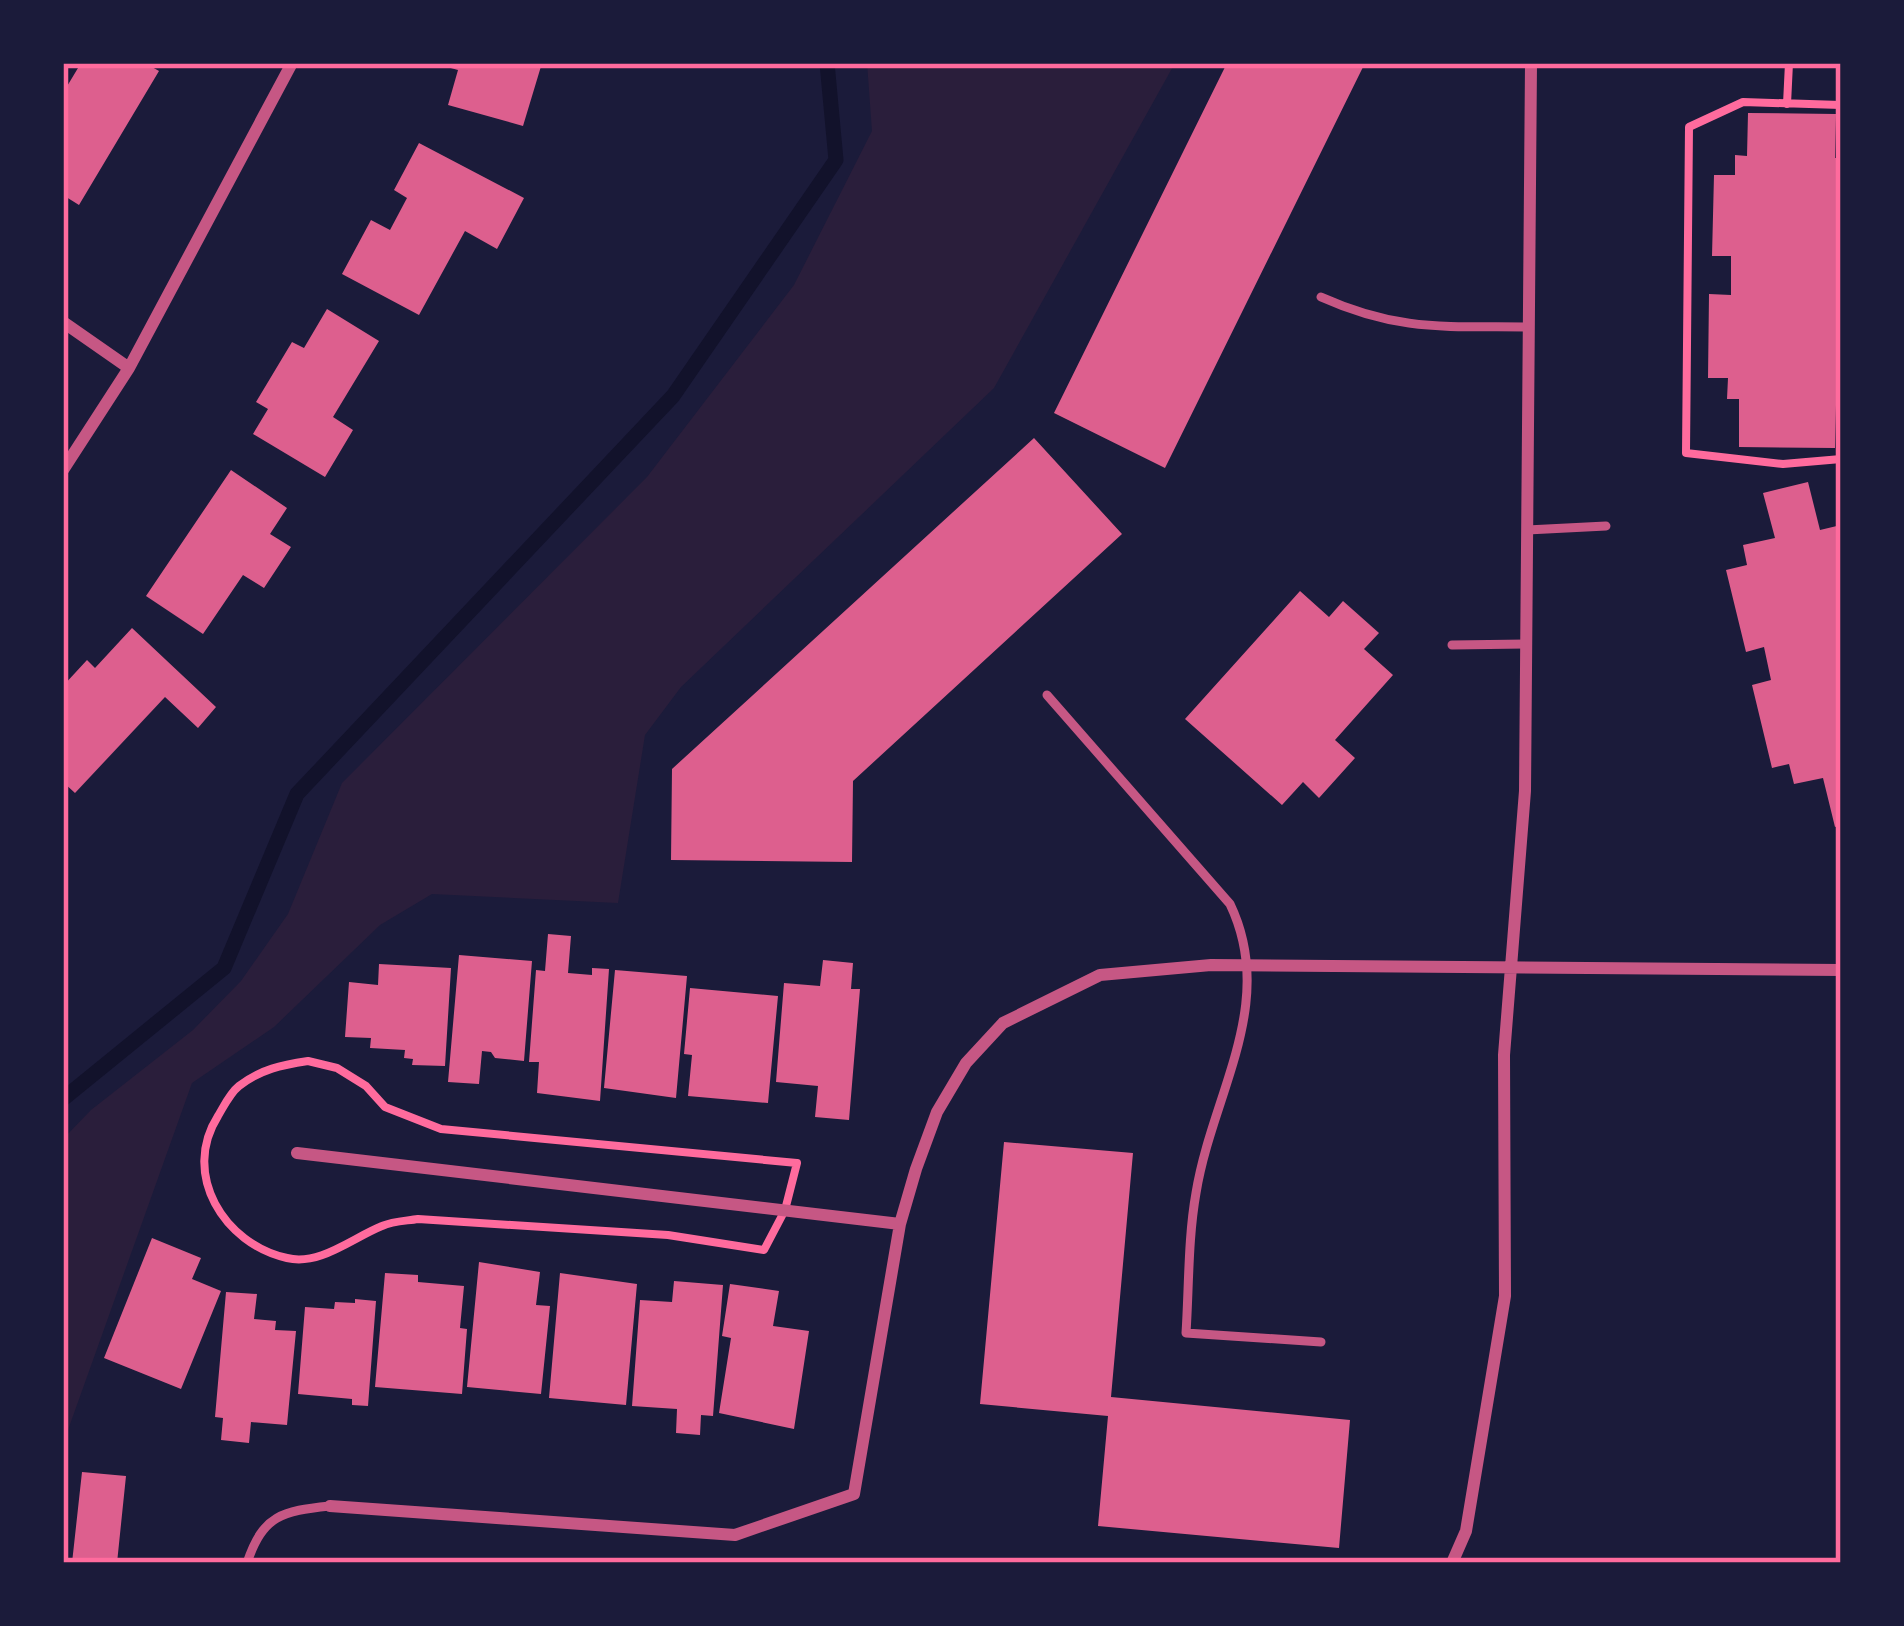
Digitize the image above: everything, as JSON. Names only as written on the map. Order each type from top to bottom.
[{"type":"street","points":[[63,470],[129,368],[292,63]]},
{"type":"street","points":[[1452,1563],[1466,1531],[1505,1296],[1504,1055],[1525,791],[1532,63]]},
{"type":"street","points":[[63,322],[129,368]]},
{"type":"street","points":[[330,1506],[735,1535],[854,1494],[900,1224],[937,1112],[966,1063],[1003,1023],[1100,975],[1250,965],[1841,970]]},
{"type":"street","points":[[297,1153],[900,1224]]},
{"type":"lane","points":[[1321,297],[1364,316],[1406,326],[1529,327]]},
{"type":"lane","points":[[1527,530],[1606,526]]},
{"type":"lane","points":[[1452,645],[1526,644]]},
{"type":"lane","points":[[1047,695],[1231,904],[1245,934],[1250,965],[1247,1009],[1196,1192],[1186,1333],[1322,1342]]},
{"type":"lane","points":[[247,1563],[260,1529],[289,1510],[330,1506]]},
{"type":"path","points":[[1787,104],[1789,63]]},
{"type":"path","points":[[1841,105],[1743,102],[1689,128],[1686,453],[1783,464],[1841,459]]},
{"type":"shaded area","points":[[867,63],[1175,63],[994,388],[681,687],[645,735],[618,903],[432,894],[380,925],[274,1027],[192,1083],[63,1444],[63,1139],[91,1110],[193,1030],[241,981],[288,914],[342,783],[647,477],[794,285],[872,131]]},
{"type":"building","points":[[81,63],[145,63],[159,71],[79,205],[63,195],[63,93]]},
{"type":"building","points":[[448,63],[542,63],[523,126],[448,105],[458,70],[447,67]]},
{"type":"building","points":[[1227,63],[1365,63],[1165,468],[1054,413]]},
{"type":"building","points":[[1748,113],[1836,114],[1835,158],[1841,158],[1841,405],[1836,405],[1835,448],[1739,447],[1739,399],[1727,399],[1728,378],[1708,378],[1709,294],[1731,295],[1731,256],[1712,256],[1714,175],[1735,175],[1735,155],[1747,156]]},
{"type":"building","points":[[419,143],[524,198],[497,249],[465,231],[419,315],[342,274],[371,220],[390,230],[407,198],[394,190]]},
{"type":"building","points":[[327,309],[379,341],[333,417],[353,430],[325,477],[253,434],[268,409],[256,402],[292,342],[304,348]]},
{"type":"building","points":[[1034,438],[1122,534],[853,781],[852,862],[671,860],[672,769]]},
{"type":"building","points":[[231,470],[287,508],[270,534],[291,547],[264,588],[243,575],[203,634],[146,596]]},
{"type":"building","points":[[1808,482],[1820,530],[1841,525],[1841,825],[1835,827],[1823,778],[1794,784],[1789,764],[1772,768],[1752,685],[1771,680],[1764,647],[1746,652],[1726,570],[1747,565],[1743,545],[1775,538],[1763,493]]},
{"type":"building","points":[[1300,591],[1329,617],[1343,601],[1379,633],[1364,649],[1393,675],[1335,740],[1355,758],[1319,798],[1303,782],[1282,805],[1185,719]]},
{"type":"building","points":[[132,628],[216,707],[198,728],[165,697],[75,793],[63,782],[63,686],[87,660],[95,668]]},
{"type":"building","points":[[548,934],[571,936],[568,973],[592,975],[592,968],[609,969],[600,1101],[537,1093],[539,1062],[529,1062],[536,970],[545,971]]},
{"type":"building","points":[[459,955],[532,961],[524,1061],[495,1058],[482,1051],[479,1084],[448,1082]]},
{"type":"building","points":[[823,960],[853,963],[851,989],[860,989],[849,1120],[815,1117],[818,1086],[776,1082],[784,983],[820,986]]},
{"type":"building","points":[[379,964],[451,968],[445,1066],[412,1065],[413,1059],[404,1058],[405,1050],[370,1048],[371,1038],[345,1037],[349,982],[378,985]]},
{"type":"building","points":[[615,970],[687,976],[676,1098],[604,1088]]},
{"type":"building","points":[[690,988],[778,996],[768,1103],[688,1096],[692,1055],[684,1054]]},
{"type":"building","points":[[1004,1142],[1133,1153],[1111,1397],[1350,1420],[1339,1548],[1098,1526],[1108,1416],[980,1404]]},
{"type":"building","points":[[152,1238],[201,1258],[192,1279],[221,1291],[181,1389],[104,1358]]},
{"type":"building","points":[[479,1262],[540,1272],[536,1305],[550,1306],[541,1394],[467,1387]]},
{"type":"building","points":[[385,1273],[464,1286],[460,1328],[467,1329],[462,1394],[375,1387]]},
{"type":"building","points":[[560,1273],[637,1284],[626,1405],[549,1398]]},
{"type":"building","points":[[674,1281],[723,1285],[713,1416],[701,1415],[700,1435],[676,1433],[677,1409],[632,1406],[640,1300],[672,1302]]},
{"type":"building","points":[[730,1284],[779,1291],[773,1326],[809,1331],[794,1429],[719,1413],[731,1338],[722,1336]]},
{"type":"building","points":[[226,1292],[257,1294],[254,1319],[276,1321],[275,1330],[296,1331],[287,1425],[251,1422],[249,1443],[221,1440],[223,1418],[215,1417]]},
{"type":"building","points":[[355,1299],[376,1301],[368,1406],[352,1405],[352,1399],[298,1394],[305,1307],[334,1309],[335,1302],[355,1303]]},
{"type":"building","points":[[82,1472],[126,1476],[117,1563],[72,1563]]},
{"type":"waterway","points":[[63,1099],[224,968],[297,794],[673,396],[836,160],[827,63]]}]
